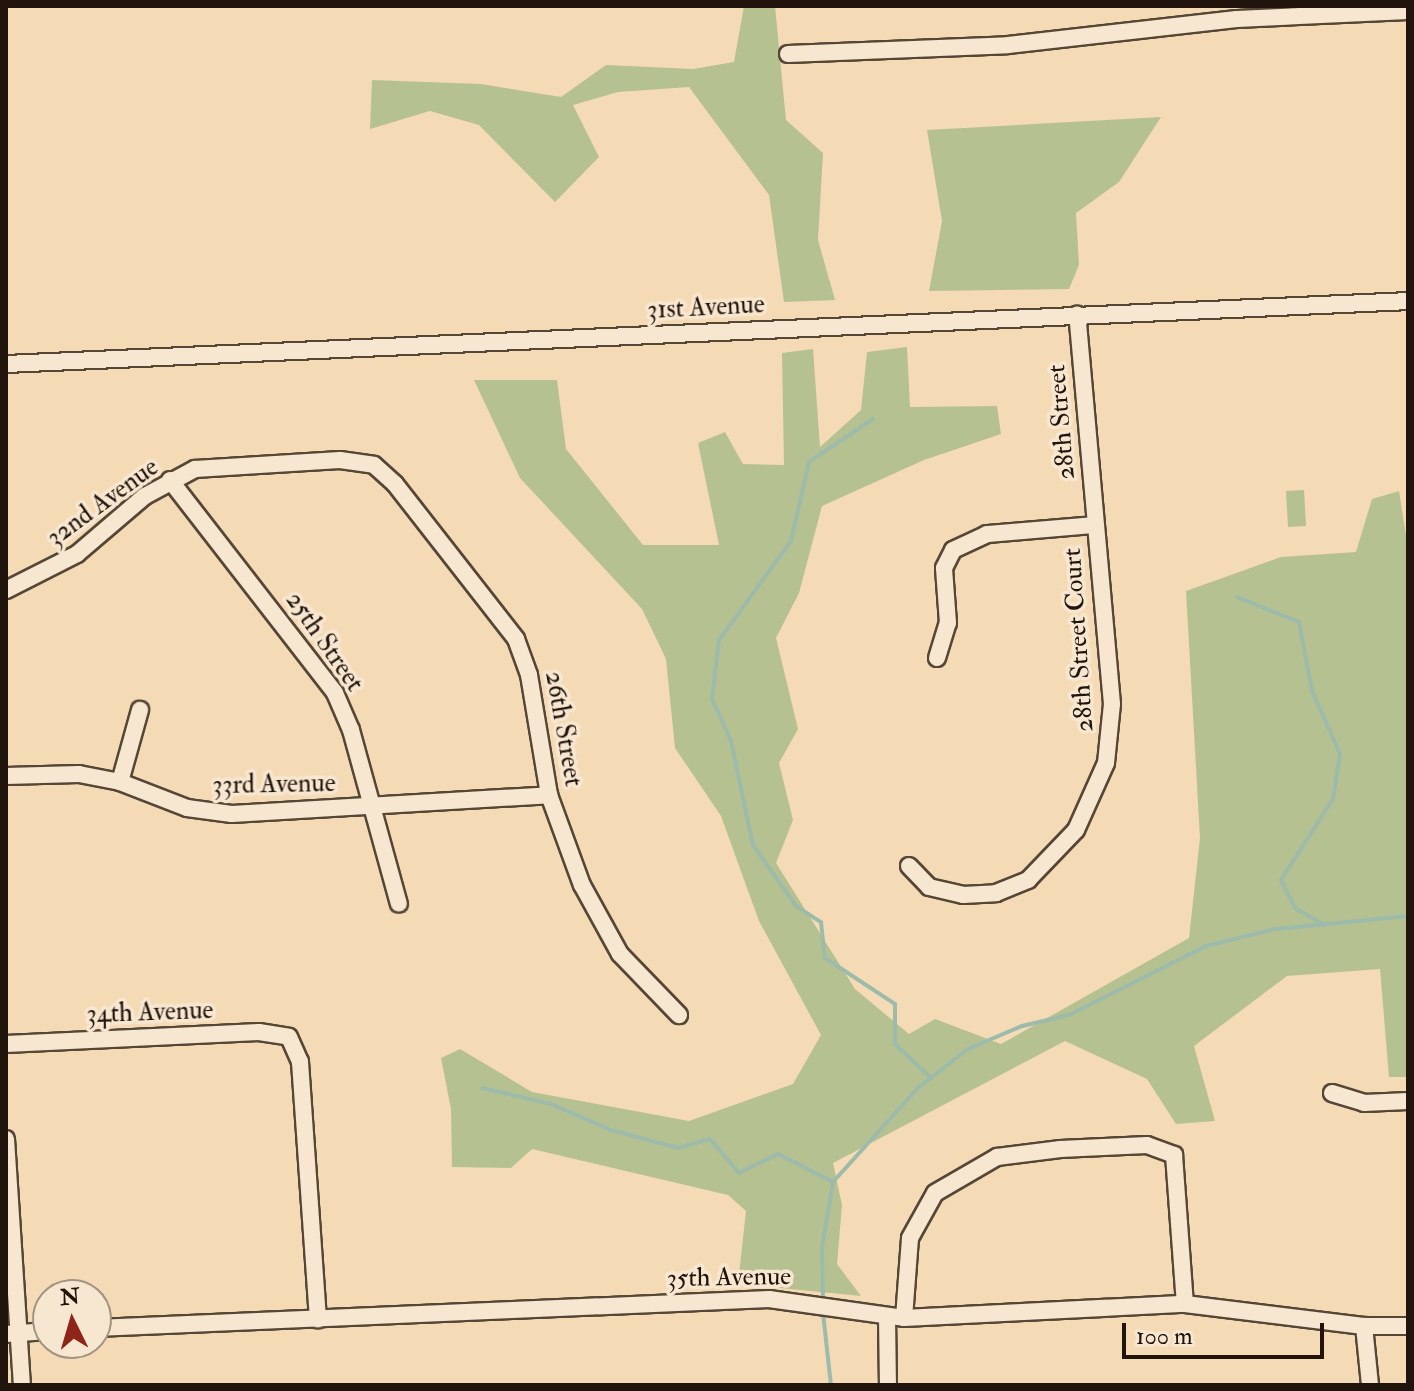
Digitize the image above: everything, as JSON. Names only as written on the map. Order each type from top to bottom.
[{"type":"street","points":[[788,54],[1008,45],[1237,19],[1408,11]]},
{"type":"street","name":"31st Avenue","points":[[6,364],[1408,301]]},
{"type":"street","name":"28th Street","points":[[1077,315],[1094,525]]},
{"type":"street","name":"32nd Avenue","points":[[6,590],[77,554],[170,480],[210,466],[340,460],[374,465]]},
{"type":"street","name":"26th Street","points":[[374,465],[395,484],[516,639],[529,675],[549,795],[594,910],[620,954],[679,1015]]},
{"type":"street","name":"25th Street","points":[[170,480],[335,693],[351,730],[399,904]]},
{"type":"street","points":[[937,658],[948,623],[944,568],[953,550],[987,534],[1094,525]]},
{"type":"street","name":"28th Street Court","points":[[909,866],[929,887],[948,894],[996,893],[1042,869],[1076,830],[1106,763],[1112,735],[1094,525]]},
{"type":"street","points":[[120,782],[140,710]]},
{"type":"street","name":"33rd Avenue","points":[[6,776],[58,773],[120,782],[206,812],[549,795]]},
{"type":"street","name":"34th Avenue","points":[[6,1044],[259,1032],[282,1034],[294,1042],[300,1062],[318,1319]]},
{"type":"street","points":[[1332,1093],[1364,1103],[1408,1101]]},
{"type":"street","points":[[1058,1131],[1060,1149]]},
{"type":"street","points":[[6,1139],[12,1333],[22,1385]]},
{"type":"street","points":[[888,1385],[910,1238],[935,1193],[997,1157],[1060,1149],[1147,1145],[1174,1155],[1185,1304]]},
{"type":"street","name":"35th Avenue","points":[[112,1327],[769,1299],[896,1317],[1185,1304],[1364,1326],[1408,1326]]},
{"type":"street","points":[[1364,1326],[1370,1385]]},
{"type":"street","points":[[12,1333],[32,1332]]},
{"type":"green space","points":[[744,6],[775,6],[786,120],[823,153],[818,240],[835,300],[784,302],[769,195],[689,87],[618,92],[573,105],[599,157],[555,202],[479,125],[430,111],[370,129],[372,80],[481,84],[561,97],[606,65],[693,69],[734,62]]},
{"type":"green space","points":[[1161,117],[1119,182],[1076,213],[1079,265],[1069,289],[929,291],[942,221],[927,130]]},
{"type":"green space","points":[[907,347],[910,407],[997,406],[1001,434],[924,460],[822,506],[799,593],[776,638],[798,729],[779,763],[793,820],[776,863],[855,989],[909,1034],[935,1019],[1001,1044],[1189,938],[1200,838],[1186,591],[1281,557],[1356,552],[1372,499],[1399,491],[1408,548],[1408,1077],[1389,1077],[1380,969],[1287,976],[1194,1046],[1215,1121],[1176,1124],[1147,1079],[1065,1041],[833,1163],[842,1205],[837,1264],[861,1296],[738,1284],[746,1211],[728,1195],[532,1149],[511,1168],[452,1167],[451,1109],[441,1058],[460,1049],[532,1092],[689,1121],[793,1084],[821,1035],[759,921],[721,816],[675,748],[666,659],[642,609],[520,478],[474,380],[557,380],[566,449],[643,545],[719,545],[698,443],[725,432],[743,464],[784,465],[782,353],[813,349],[820,447],[861,410],[867,352]]},
{"type":"green space","points":[[1304,490],[1306,526],[1288,527],[1286,491]]},
{"type":"waterway","points":[[873,419],[809,462],[791,541],[719,640],[712,699],[731,741],[753,845],[796,906],[821,922],[825,958],[895,1004],[895,1044],[931,1078]]},
{"type":"waterway","points":[[1237,597],[1299,622],[1312,691],[1340,754],[1333,799],[1281,880],[1295,908],[1324,925]]},
{"type":"waterway","points":[[823,1304],[822,1248],[833,1182],[918,1088],[968,1049],[1022,1026],[1069,1015],[1206,946],[1275,929],[1408,916]]},
{"type":"waterway","points":[[482,1088],[551,1104],[611,1130],[678,1148],[710,1139],[739,1173],[778,1154],[833,1182]]},
{"type":"waterway","points":[[823,1313],[831,1385]]}]
